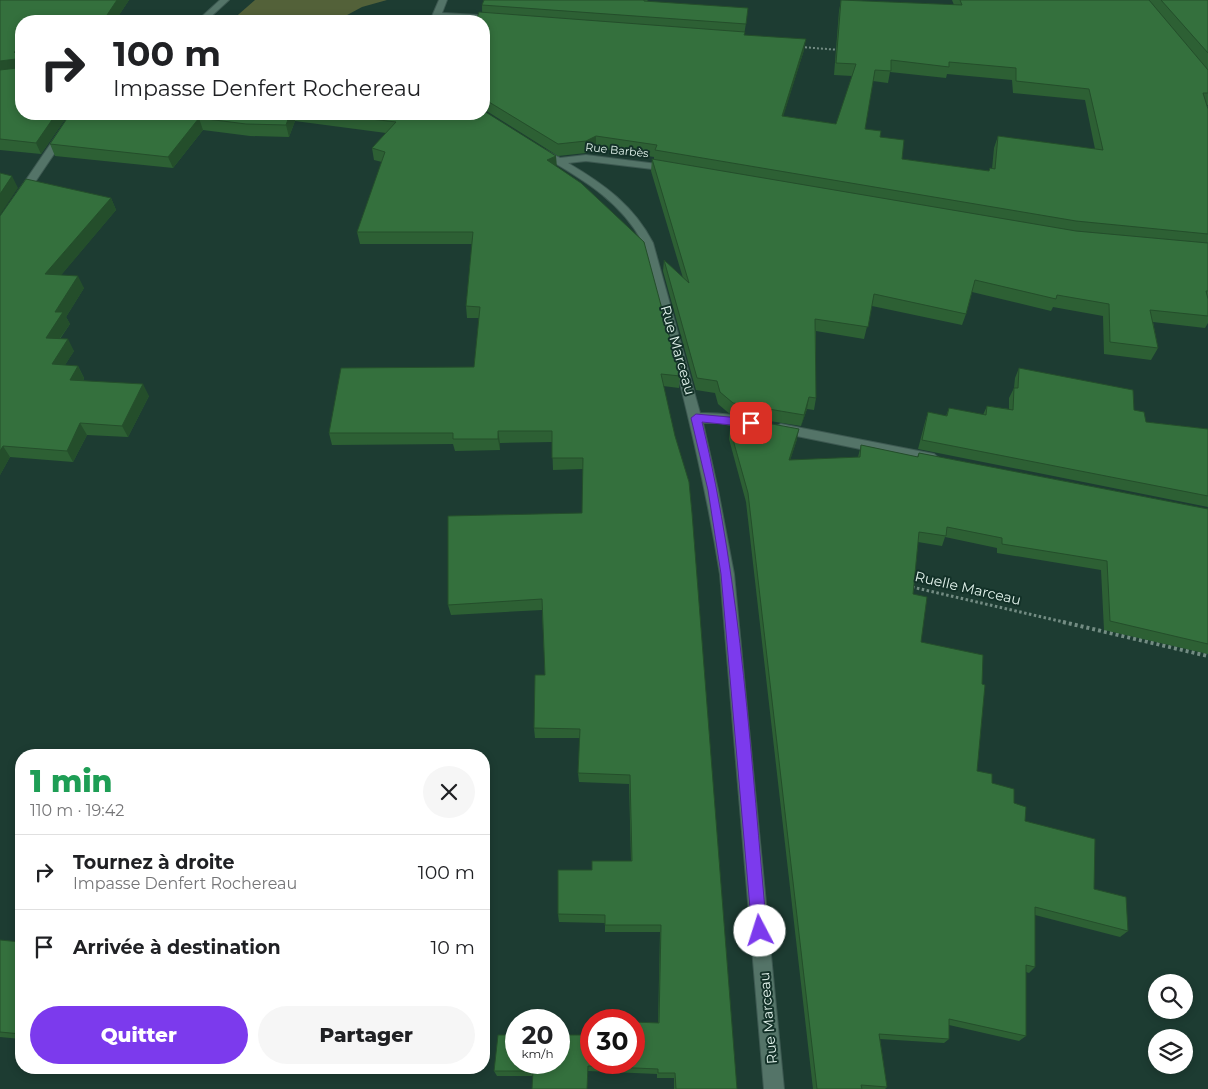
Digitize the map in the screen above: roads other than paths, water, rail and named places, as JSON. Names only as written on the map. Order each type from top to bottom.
[{"type":"street","points":[[208,15],[225,0]]},
{"type":"street","points":[[437,15],[444,0]]},
{"type":"street","points":[[490,20],[506,20]]},
{"type":"street","points":[[0,226],[72,120]]},
{"type":"street","name":"Rue Marceau","points":[[532,145],[618,202],[634,218],[644,234],[696,418],[713,490],[727,574],[774,1089]]},
{"type":"street","name":"Rue Barbès","points":[[557,161],[586,158],[682,170]]},
{"type":"street","points":[[696,418],[751,423],[945,462]]}]
